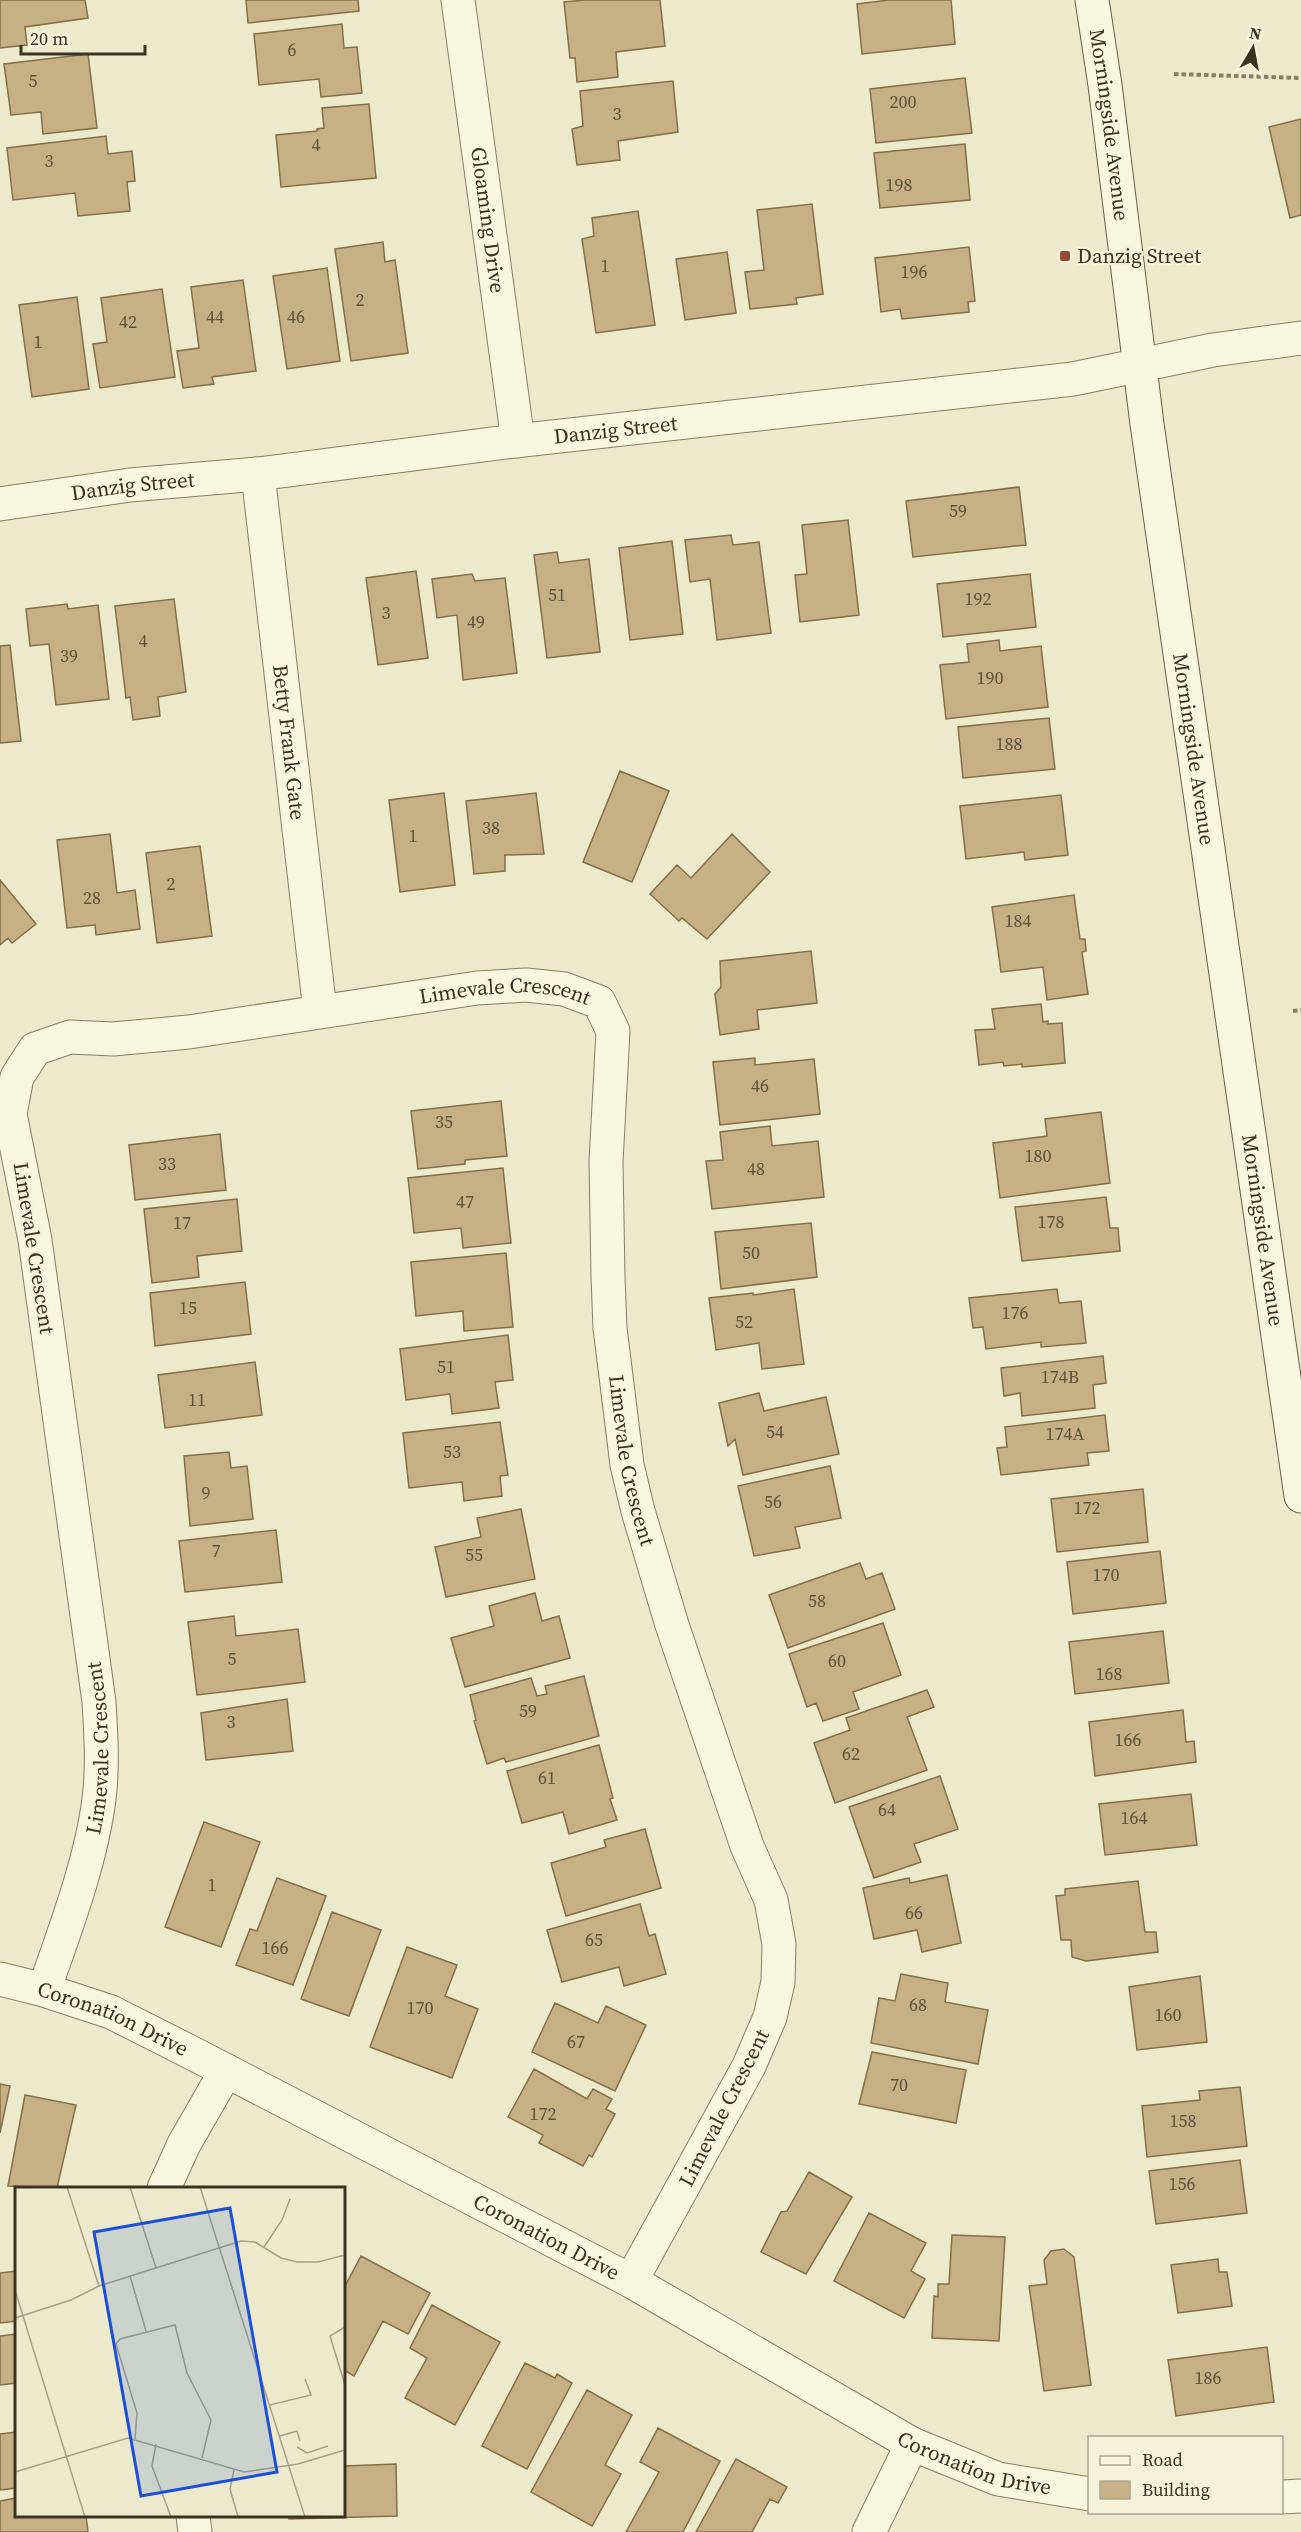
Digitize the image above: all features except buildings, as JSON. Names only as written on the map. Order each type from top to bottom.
[{"type":"street","name":"Gloaming Drive","points":[[458,0],[518,441]]},
{"type":"street","name":"Morningside Avenue","points":[[1092,0],[1105,85],[1140,367],[1301,1496]]},
{"type":"street","name":"Danzig Street","points":[[0,504],[130,486],[258,474],[518,441],[1073,379],[1140,367],[1213,350],[1301,338]]},
{"type":"street","name":"Betty Frank Gate","points":[[258,474],[320,1011]]},
{"type":"street","name":"Limevale Crescent","points":[[44,1990],[63,1936],[90,1842],[99,1798],[102,1753],[99,1702],[35,1239],[10,1114],[17,1077],[35,1050],[70,1037],[113,1039],[189,1032],[477,988],[526,985],[564,989],[599,1002],[612,1031],[606,1162],[608,1277],[610,1328],[627,1465],[672,1625],[747,1846],[771,1900],[779,1944],[778,1982],[770,2017],[753,2056],[632,2281]]},
{"type":"street","name":"Coronation Drive","points":[[0,1979],[44,1990],[111,2012],[226,2070],[632,2281],[912,2445],[998,2479],[1088,2494]]},
{"type":"street","points":[[164,2187],[184,2144],[226,2070]]},
{"type":"street","points":[[869,2532],[912,2445]]},
{"type":"street","points":[[1283,2497],[1301,2496]]},
{"type":"street","points":[[193,2517],[195,2532]]},
{"type":"path","points":[[1174,74],[1301,78]]},
{"type":"path","points":[[1293,1011],[1301,1010]]},
{"type":"place","name":"Danzig Street","points":[[1065,256]]}]
